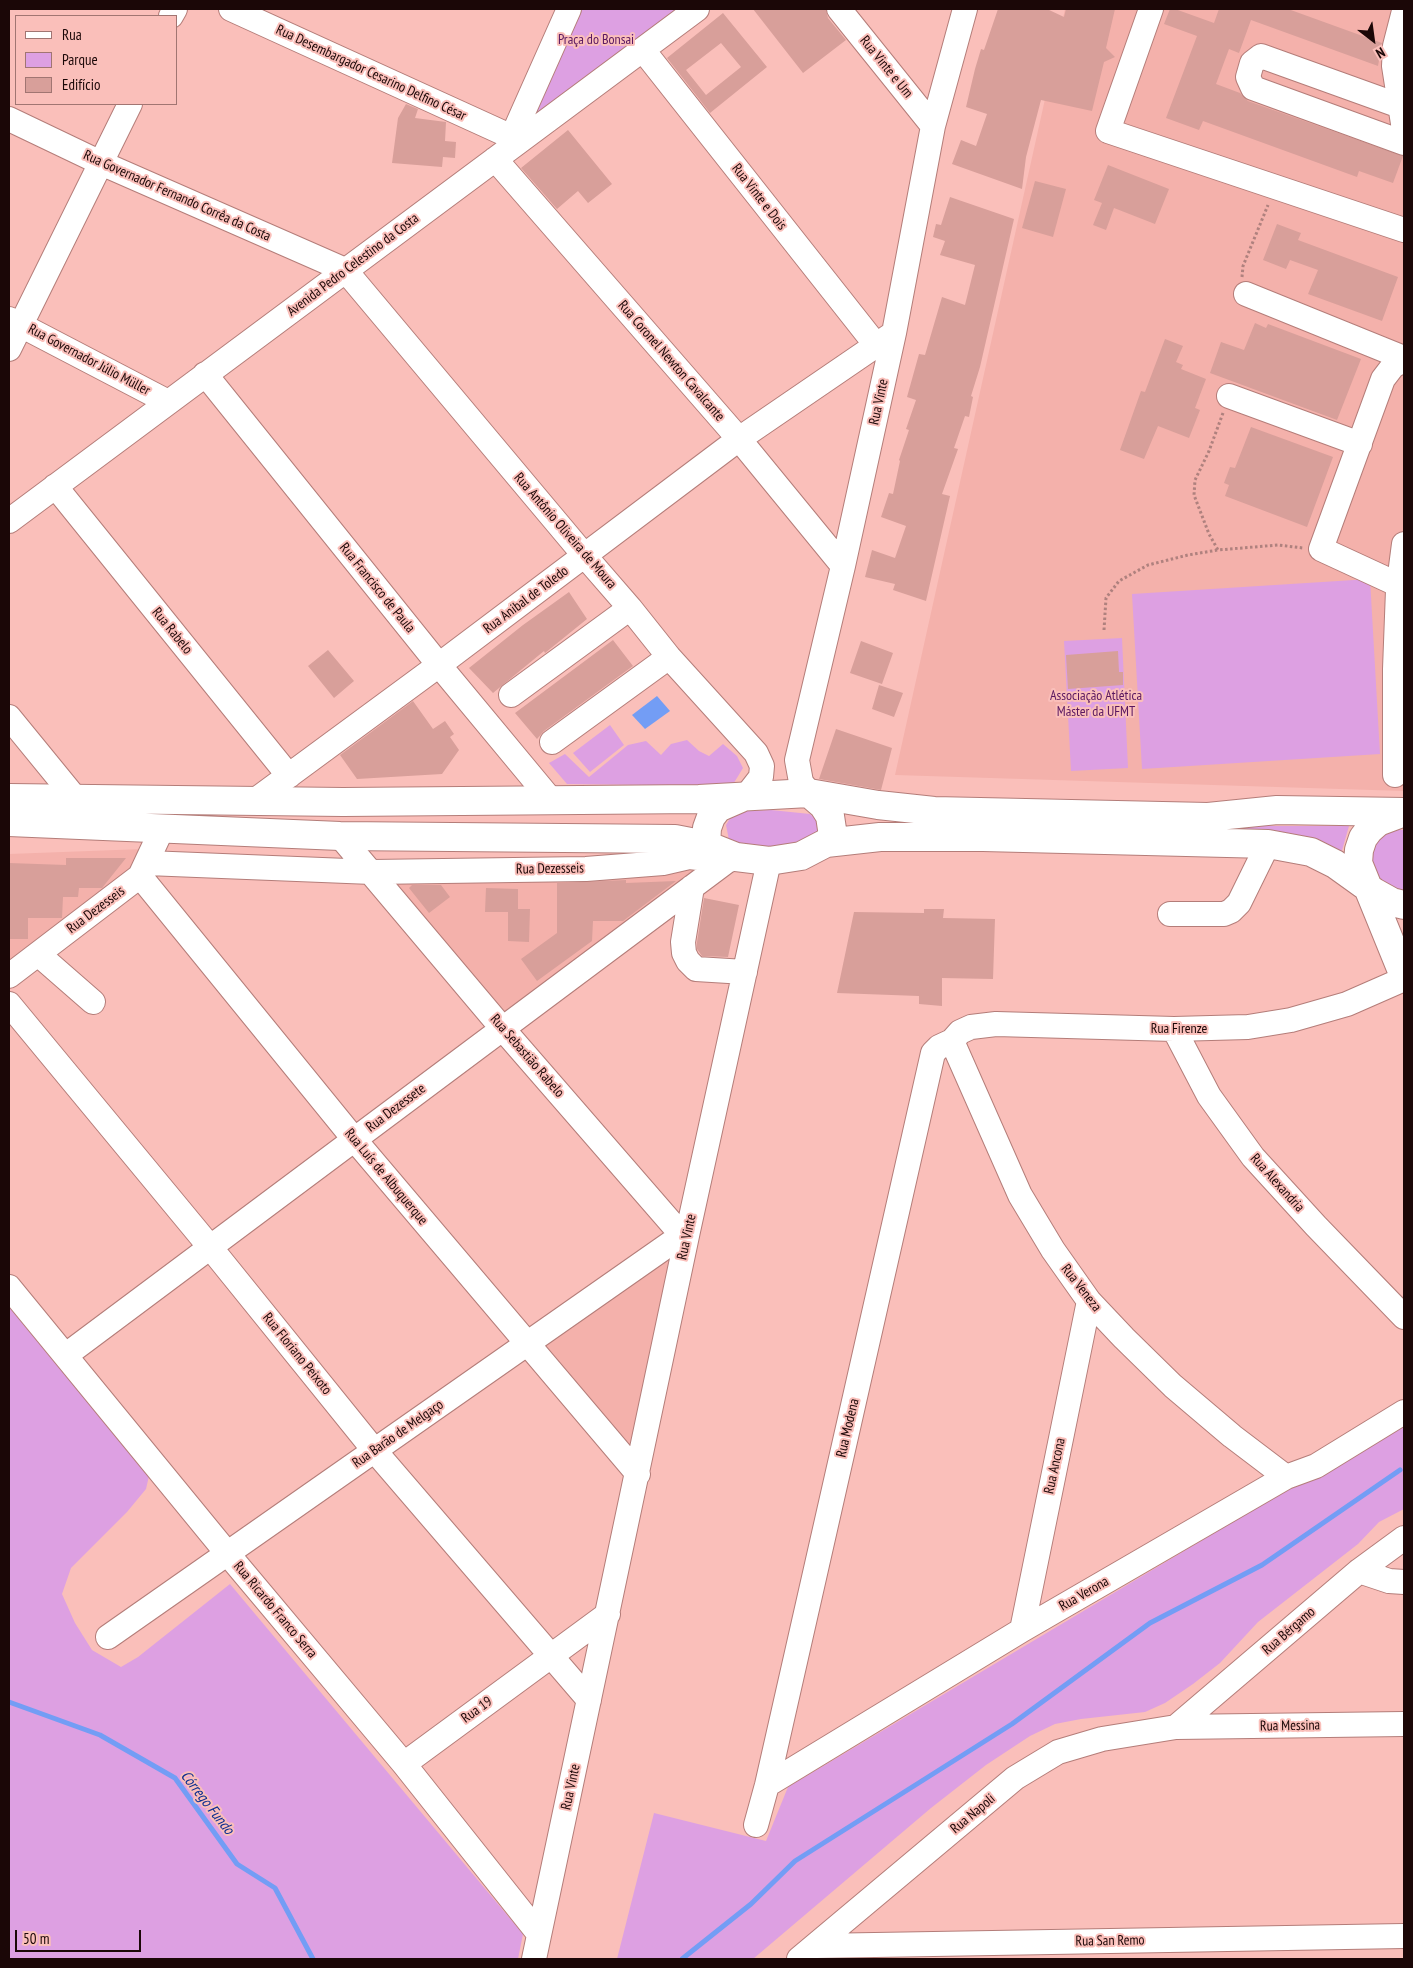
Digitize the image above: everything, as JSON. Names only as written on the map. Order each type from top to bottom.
[{"type":"main road","points":[[9,822],[164,827],[340,836],[675,840],[723,854],[769,861],[801,856],[826,843],[833,836],[830,816],[823,805],[809,793]]},
{"type":"main road","points":[[9,798],[257,799],[328,802],[699,799],[809,793],[878,805],[934,811],[1208,817],[1277,810],[1404,812]]},
{"type":"main road","points":[[723,854],[707,828],[711,817],[718,808],[747,795]]},
{"type":"main road","points":[[1404,812],[1378,822],[1363,838],[1359,850],[1358,863],[1404,978]]},
{"type":"main road","points":[[826,843],[880,837],[983,837],[1268,844],[1311,852],[1335,864],[1392,902],[1404,905]]},
{"type":"street","name":"Rua Desembargador Cesarino Delfino César","points":[[231,9],[506,148]]},
{"type":"street","points":[[506,148],[569,9]]},
{"type":"street","name":"Avenida Pedro Celestino da Costa","points":[[11,516],[55,486],[506,148],[643,50],[696,9]]},
{"type":"street","name":"Rua Vinte e Um","points":[[839,9],[933,126]]},
{"type":"street","name":"Rua Vinte","points":[[809,793],[801,782],[797,760],[843,566],[885,339],[933,126],[965,9]]},
{"type":"street","points":[[1151,9],[1108,131],[1404,230]]},
{"type":"street","points":[[1399,11],[1394,49],[1394,66],[1404,130]]},
{"type":"street","name":"Rua Vinte e Dois","points":[[643,50],[885,339]]},
{"type":"street","points":[[1400,106],[1260,56],[1252,63],[1248,77],[1253,88],[1404,143]]},
{"type":"street","points":[[9,349],[15,322],[101,163],[130,105]]},
{"type":"street","name":"Rua Governador Fernando Corrêa da Costa","points":[[9,119],[101,163],[345,270]]},
{"type":"street","name":"Rua Coronel Newton Cavalcante","points":[[506,148],[739,440],[843,566]]},
{"type":"street","name":"Rua Antônio Oliveira de Moura","points":[[345,270],[630,608],[669,657],[756,753],[762,766],[761,777],[747,795]]},
{"type":"street","points":[[1246,294],[1404,359]]},
{"type":"street","name":"Rua Governador Júlio Müller","points":[[15,322],[168,402]]},
{"type":"street","name":"Rua Anibal de Toledo","points":[[257,799],[739,440],[885,339]]},
{"type":"street","points":[[1399,585],[1321,549],[1383,379],[1393,366],[1404,359]]},
{"type":"street","name":"Rua Francisco de Paula","points":[[206,374],[439,665],[551,800]]},
{"type":"street","points":[[1229,396],[1360,444]]},
{"type":"street","name":"Rua Rabelo","points":[[55,486],[294,772],[311,790],[328,802]]},
{"type":"street","points":[[1395,775],[1400,647],[1399,585],[1404,544]]},
{"type":"street","points":[[511,695],[630,608]]},
{"type":"street","points":[[552,742],[669,657]]},
{"type":"street","points":[[9,717],[76,799]]},
{"type":"street","name":"Rua Dezesseis","points":[[9,976],[143,870],[164,827]]},
{"type":"street","name":"Rua Sebastião Rabelo","points":[[340,836],[502,1028],[674,1226],[688,1231]]},
{"type":"street","points":[[1170,914],[1224,914],[1231,911],[1239,903],[1268,844]]},
{"type":"street","name":"Rua Dezesseis","points":[[143,870],[372,872],[586,869],[663,863],[689,857],[723,854]]},
{"type":"street","name":"Rua Dezessete","points":[[66,1355],[692,887],[723,854]]},
{"type":"street","name":"Rua Vinte","points":[[534,1959],[688,1231],[769,861]]},
{"type":"street","name":"Rua Luís de Albuquerque","points":[[143,870],[354,1139],[638,1474]]},
{"type":"street","points":[[692,887],[683,942],[684,952],[688,961],[696,968],[745,972]]},
{"type":"street","points":[[38,954],[93,1002]]},
{"type":"street","name":"Rua Firenze","points":[[952,1041],[960,1032],[971,1028],[996,1024],[1174,1029],[1248,1027],[1291,1020],[1347,1004],[1404,978]]},
{"type":"street","name":"Rua Floriano Peixoto","points":[[9,1004],[210,1247],[374,1450],[589,1700]]},
{"type":"street","name":"Rua Alexandria","points":[[1174,1029],[1210,1096],[1253,1157],[1316,1226],[1404,1317]]},
{"type":"street","name":"Rua Veneza","points":[[952,1041],[1020,1195],[1053,1250],[1089,1301],[1173,1386],[1232,1436],[1286,1477]]},
{"type":"street","name":"Rua Modena","points":[[756,1825],[767,1785],[930,1061],[933,1053],[939,1047],[952,1041]]},
{"type":"street","name":"Rua Barão de Melgaço","points":[[108,1636],[688,1231]]},
{"type":"street","name":"Rua Ricardo Franco Serra","points":[[9,1287],[227,1553],[404,1764],[539,1934]]},
{"type":"street","name":"Rua Ancona","points":[[1022,1630],[1089,1301]]},
{"type":"street","name":"Rua Verona","points":[[767,1785],[1022,1630],[1286,1477],[1316,1466],[1404,1412]]},
{"type":"street","name":"Rua Bérgamo","points":[[1176,1727],[1359,1571],[1404,1538]]},
{"type":"street","points":[[1359,1571],[1389,1581],[1404,1582]]},
{"type":"street","points":[[551,1656],[608,1614]]},
{"type":"street","name":"Rua 19","points":[[404,1764],[551,1656]]},
{"type":"street","name":"Rua Messina","points":[[1176,1727],[1404,1724]]},
{"type":"street","name":"Rua Napoli","points":[[808,1953],[1016,1778],[1058,1752],[1102,1739],[1176,1727]]},
{"type":"street","name":"Rua San Remo","points":[[808,1953],[1404,1936]]},
{"type":"path","points":[[1246,294],[1242,278],[1243,266],[1275,187]]},
{"type":"path","points":[[1218,550],[1201,519],[1194,495],[1195,480],[1209,451],[1229,396]]},
{"type":"path","points":[[1104,630],[1106,598],[1119,581],[1148,565],[1218,550],[1278,545],[1321,549]]},
{"type":"shaded area","points":[[1065,9],[1404,9],[1404,791],[895,775]]},
{"type":"shaded area","points":[[143,849],[131,874],[9,963],[9,854]]},
{"type":"shaded area","points":[[711,858],[501,1014],[378,860]]},
{"type":"shaded area","points":[[678,1245],[634,1450],[540,1343]]},
{"type":"green space","name":"Praça do Bonsai","points":[[576,9],[688,9],[515,142]]},
{"type":"green space","points":[[1370,579],[1380,754],[1142,769],[1132,594]]},
{"type":"green space","name":"Associação Atlética Máster da UFMT","points":[[1122,638],[1128,768],[1071,771],[1064,641]]},
{"type":"green space","points":[[610,725],[624,745],[590,772],[573,753]]},
{"type":"green space","points":[[687,740],[699,751],[709,756],[723,744],[737,756],[743,768],[732,786],[567,784],[549,763],[565,754],[589,777],[628,745],[646,741],[661,755],[671,744]]},
{"type":"green space","points":[[771,810],[810,814],[819,822],[821,832],[815,841],[755,850],[729,840],[726,825],[732,815],[741,811]]},
{"type":"green space","points":[[1349,826],[1341,854],[1219,828]]},
{"type":"green space","points":[[1385,829],[1404,830],[1404,894],[1375,883],[1368,843]]},
{"type":"green space","points":[[9,1307],[149,1476],[146,1489],[127,1512],[71,1568],[62,1594],[75,1623],[92,1650],[121,1667],[138,1657],[230,1584],[523,1934],[518,1959],[9,1959]]},
{"type":"green space","points":[[1404,1420],[1404,1509],[1379,1522],[1358,1544],[1258,1622],[1220,1663],[1193,1684],[1165,1703],[1145,1712],[1081,1719],[1055,1724],[1030,1736],[986,1765],[931,1808],[753,1959],[617,1959],[654,1813],[766,1841],[788,1787]]},
{"type":"water","points":[[657,696],[670,711],[645,729],[632,715]]},
{"type":"building","points":[[753,9],[826,9],[828,18],[846,40],[803,73]]},
{"type":"building","points":[[998,9],[1047,9],[1064,17],[1066,9],[1115,9],[1106,48],[1115,57],[1104,62],[1092,111],[1041,100],[1026,157],[1022,189],[952,164],[961,140],[976,146],[987,114],[966,107],[981,49],[984,50]]},
{"type":"building","points":[[1170,9],[1175,9],[1214,23],[1219,9],[1288,9],[1382,43],[1378,66],[1251,20],[1239,53],[1229,49],[1216,84],[1240,93],[1248,101],[1403,156],[1393,183],[1359,171],[1357,177],[1203,121],[1199,130],[1166,118],[1197,36],[1164,24]]},
{"type":"building","points":[[723,13],[767,67],[710,113],[667,58]],"holes":[[[721,43],[741,67],[706,95],[686,70]]]},
{"type":"building","points":[[406,104],[418,109],[415,118],[446,122],[445,141],[456,142],[455,158],[443,157],[442,167],[392,163],[398,118]]},
{"type":"building","points":[[568,130],[612,184],[588,203],[578,191],[557,209],[521,168]]},
{"type":"building","points":[[1108,165],[1169,189],[1155,224],[1114,208],[1106,230],[1093,225],[1102,203],[1094,200]]},
{"type":"building","points":[[1035,181],[1066,189],[1053,237],[1022,228]]},
{"type":"building","points":[[950,197],[1014,219],[980,367],[971,396],[973,397],[969,417],[965,416],[954,448],[958,449],[942,494],[950,496],[926,601],[893,590],[895,584],[865,577],[872,550],[895,558],[906,526],[881,517],[889,493],[893,494],[899,460],[909,430],[906,429],[916,400],[907,397],[919,354],[925,355],[942,297],[965,305],[975,265],[940,255],[945,241],[933,237],[936,224],[941,225]]},
{"type":"building","points":[[1277,224],[1301,233],[1298,240],[1398,277],[1382,321],[1308,294],[1318,270],[1290,260],[1286,269],[1263,260]]},
{"type":"building","points":[[1255,323],[1266,328],[1268,324],[1361,359],[1337,420],[1210,373],[1221,342],[1244,350]]},
{"type":"building","points":[[1165,339],[1183,346],[1176,362],[1183,365],[1181,369],[1206,379],[1195,408],[1200,410],[1189,438],[1158,426],[1144,459],[1120,450],[1141,391],[1145,392]]},
{"type":"building","points":[[1251,427],[1333,457],[1307,527],[1225,496],[1229,485],[1224,483],[1230,467],[1235,468]]},
{"type":"building","points":[[569,592],[587,619],[493,693],[469,668],[523,625]]},
{"type":"building","points":[[613,640],[633,666],[544,731],[537,739],[515,713]]},
{"type":"building","points":[[861,641],[893,653],[882,684],[850,673]]},
{"type":"building","points":[[328,650],[354,681],[334,698],[308,666]]},
{"type":"building","points":[[1118,651],[1119,672],[1123,672],[1123,685],[1068,689],[1066,655]]},
{"type":"building","points":[[879,685],[903,693],[894,717],[872,709]]},
{"type":"building","points":[[413,701],[433,729],[445,721],[454,734],[450,737],[459,750],[442,774],[357,779],[340,755]]},
{"type":"building","points":[[836,729],[892,748],[881,790],[819,779]]},
{"type":"building","points":[[66,858],[126,858],[102,888],[79,888],[78,897],[63,897],[62,918],[28,918],[28,939],[9,939],[9,863],[66,865]]},
{"type":"building","points":[[626,880],[626,883],[676,881],[623,921],[593,921],[592,941],[537,981],[521,959],[557,933],[557,883]]},
{"type":"building","points":[[412,885],[441,885],[450,897],[429,913],[409,888]]},
{"type":"building","points":[[486,888],[518,889],[518,909],[530,909],[529,942],[508,941],[508,912],[485,912]]},
{"type":"building","points":[[704,898],[739,905],[728,957],[702,956],[697,949]]},
{"type":"building","points":[[924,909],[944,909],[943,918],[995,919],[993,979],[942,978],[942,1006],[919,1004],[919,996],[837,993],[854,912],[924,913]]},
{"type":"waterway","points":[[682,1959],[751,1904],[795,1861],[1012,1724],[1150,1623],[1262,1565],[1400,1470]]},
{"type":"waterway","name":"Córrego Fundo","points":[[9,1702],[100,1735],[175,1778],[237,1864],[275,1888],[313,1959]]}]
